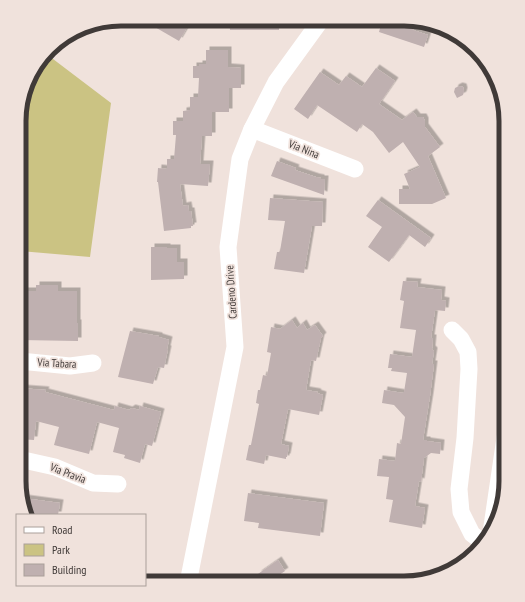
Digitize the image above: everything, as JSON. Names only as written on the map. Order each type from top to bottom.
[{"type":"street","name":"Cardeno Drive","points":[[189,576],[235,347],[228,247],[240,159],[252,129],[276,82],[317,26]]},
{"type":"street","name":"Via Nina","points":[[252,129],[355,170]]},
{"type":"street","points":[[452,330],[461,339],[468,352],[469,369],[465,438],[459,489],[461,512],[472,534],[479,539]]},
{"type":"street","name":"Via Tabara","points":[[26,362],[70,366],[94,363]]},
{"type":"street","name":"Via Pravia","points":[[26,461],[55,467],[93,483],[118,484]]},
{"type":"street","points":[[494,511],[499,479]]},
{"type":"green space","points":[[51,56],[111,103],[90,257],[26,252],[27,108],[31,90],[36,79]]},
{"type":"building","points":[[153,26],[188,26],[179,41]]},
{"type":"building","points":[[230,26],[279,26],[279,30],[230,30]]},
{"type":"building","points":[[381,26],[404,26],[414,27],[413,30],[428,35],[424,47],[379,32]]},
{"type":"building","points":[[206,50],[228,50],[228,67],[241,68],[241,88],[229,88],[229,112],[212,112],[212,136],[202,136],[200,164],[210,164],[208,186],[180,184],[183,206],[188,205],[189,211],[191,211],[193,226],[191,226],[191,228],[164,231],[157,182],[158,168],[167,169],[167,159],[174,159],[176,135],[173,135],[173,121],[183,121],[183,111],[190,110],[190,97],[198,97],[199,78],[193,78],[193,66],[206,64]]},
{"type":"building","points":[[376,68],[395,81],[379,104],[402,120],[413,112],[417,117],[423,117],[425,127],[440,147],[428,156],[446,198],[432,204],[399,204],[399,189],[410,189],[404,174],[420,167],[403,142],[389,153],[373,132],[362,124],[357,132],[317,105],[308,119],[294,109],[320,72],[339,85],[346,76],[362,87]]},
{"type":"building","points":[[459,86],[463,87],[464,91],[463,95],[457,98],[454,92],[455,88]]},
{"type":"building","points":[[277,161],[296,168],[295,170],[325,179],[324,195],[271,176]]},
{"type":"building","points":[[270,198],[323,202],[322,226],[312,226],[304,273],[274,269],[277,252],[280,251],[285,221],[268,220]]},
{"type":"building","points":[[378,200],[431,238],[425,247],[409,235],[389,262],[368,247],[382,227],[366,216]]},
{"type":"building","points":[[151,247],[177,248],[177,262],[184,262],[184,279],[151,280]]},
{"type":"building","points":[[403,281],[418,282],[417,287],[442,290],[441,300],[446,301],[445,311],[435,310],[431,338],[433,338],[432,349],[434,351],[432,364],[434,364],[423,440],[441,443],[440,454],[431,453],[424,458],[421,482],[419,481],[415,506],[425,508],[422,528],[389,522],[393,500],[386,499],[389,477],[377,476],[379,459],[395,461],[397,443],[401,444],[405,417],[394,405],[382,403],[384,390],[404,392],[407,373],[391,371],[392,368],[388,368],[390,354],[412,357],[416,330],[400,328],[404,301],[400,300]]},
{"type":"building","points":[[36,285],[58,285],[58,291],[77,291],[78,341],[26,340],[26,291],[36,291]]},
{"type":"building","points":[[292,320],[297,328],[303,323],[307,330],[315,325],[323,336],[321,338],[316,361],[311,360],[306,390],[318,392],[317,393],[323,395],[319,415],[288,409],[281,444],[289,446],[286,459],[266,455],[264,464],[246,460],[249,445],[251,445],[259,404],[256,403],[258,390],[260,390],[263,375],[267,376],[271,353],[267,352],[271,327],[280,329]]},
{"type":"building","points":[[130,331],[159,336],[169,340],[164,368],[158,367],[153,384],[118,377]]},
{"type":"building","points":[[26,389],[46,390],[45,392],[114,410],[115,406],[129,410],[132,408],[139,410],[140,406],[161,412],[152,446],[145,444],[140,463],[124,458],[125,455],[113,452],[119,428],[97,422],[89,454],[54,445],[59,427],[36,421],[34,440],[26,439]]},
{"type":"building","points":[[248,493],[324,503],[320,536],[258,528],[259,523],[244,521]]},
{"type":"building","points":[[28,499],[60,503],[58,514],[32,514]]},
{"type":"building","points":[[278,560],[285,571],[278,576],[258,576],[259,575],[258,574]]}]
